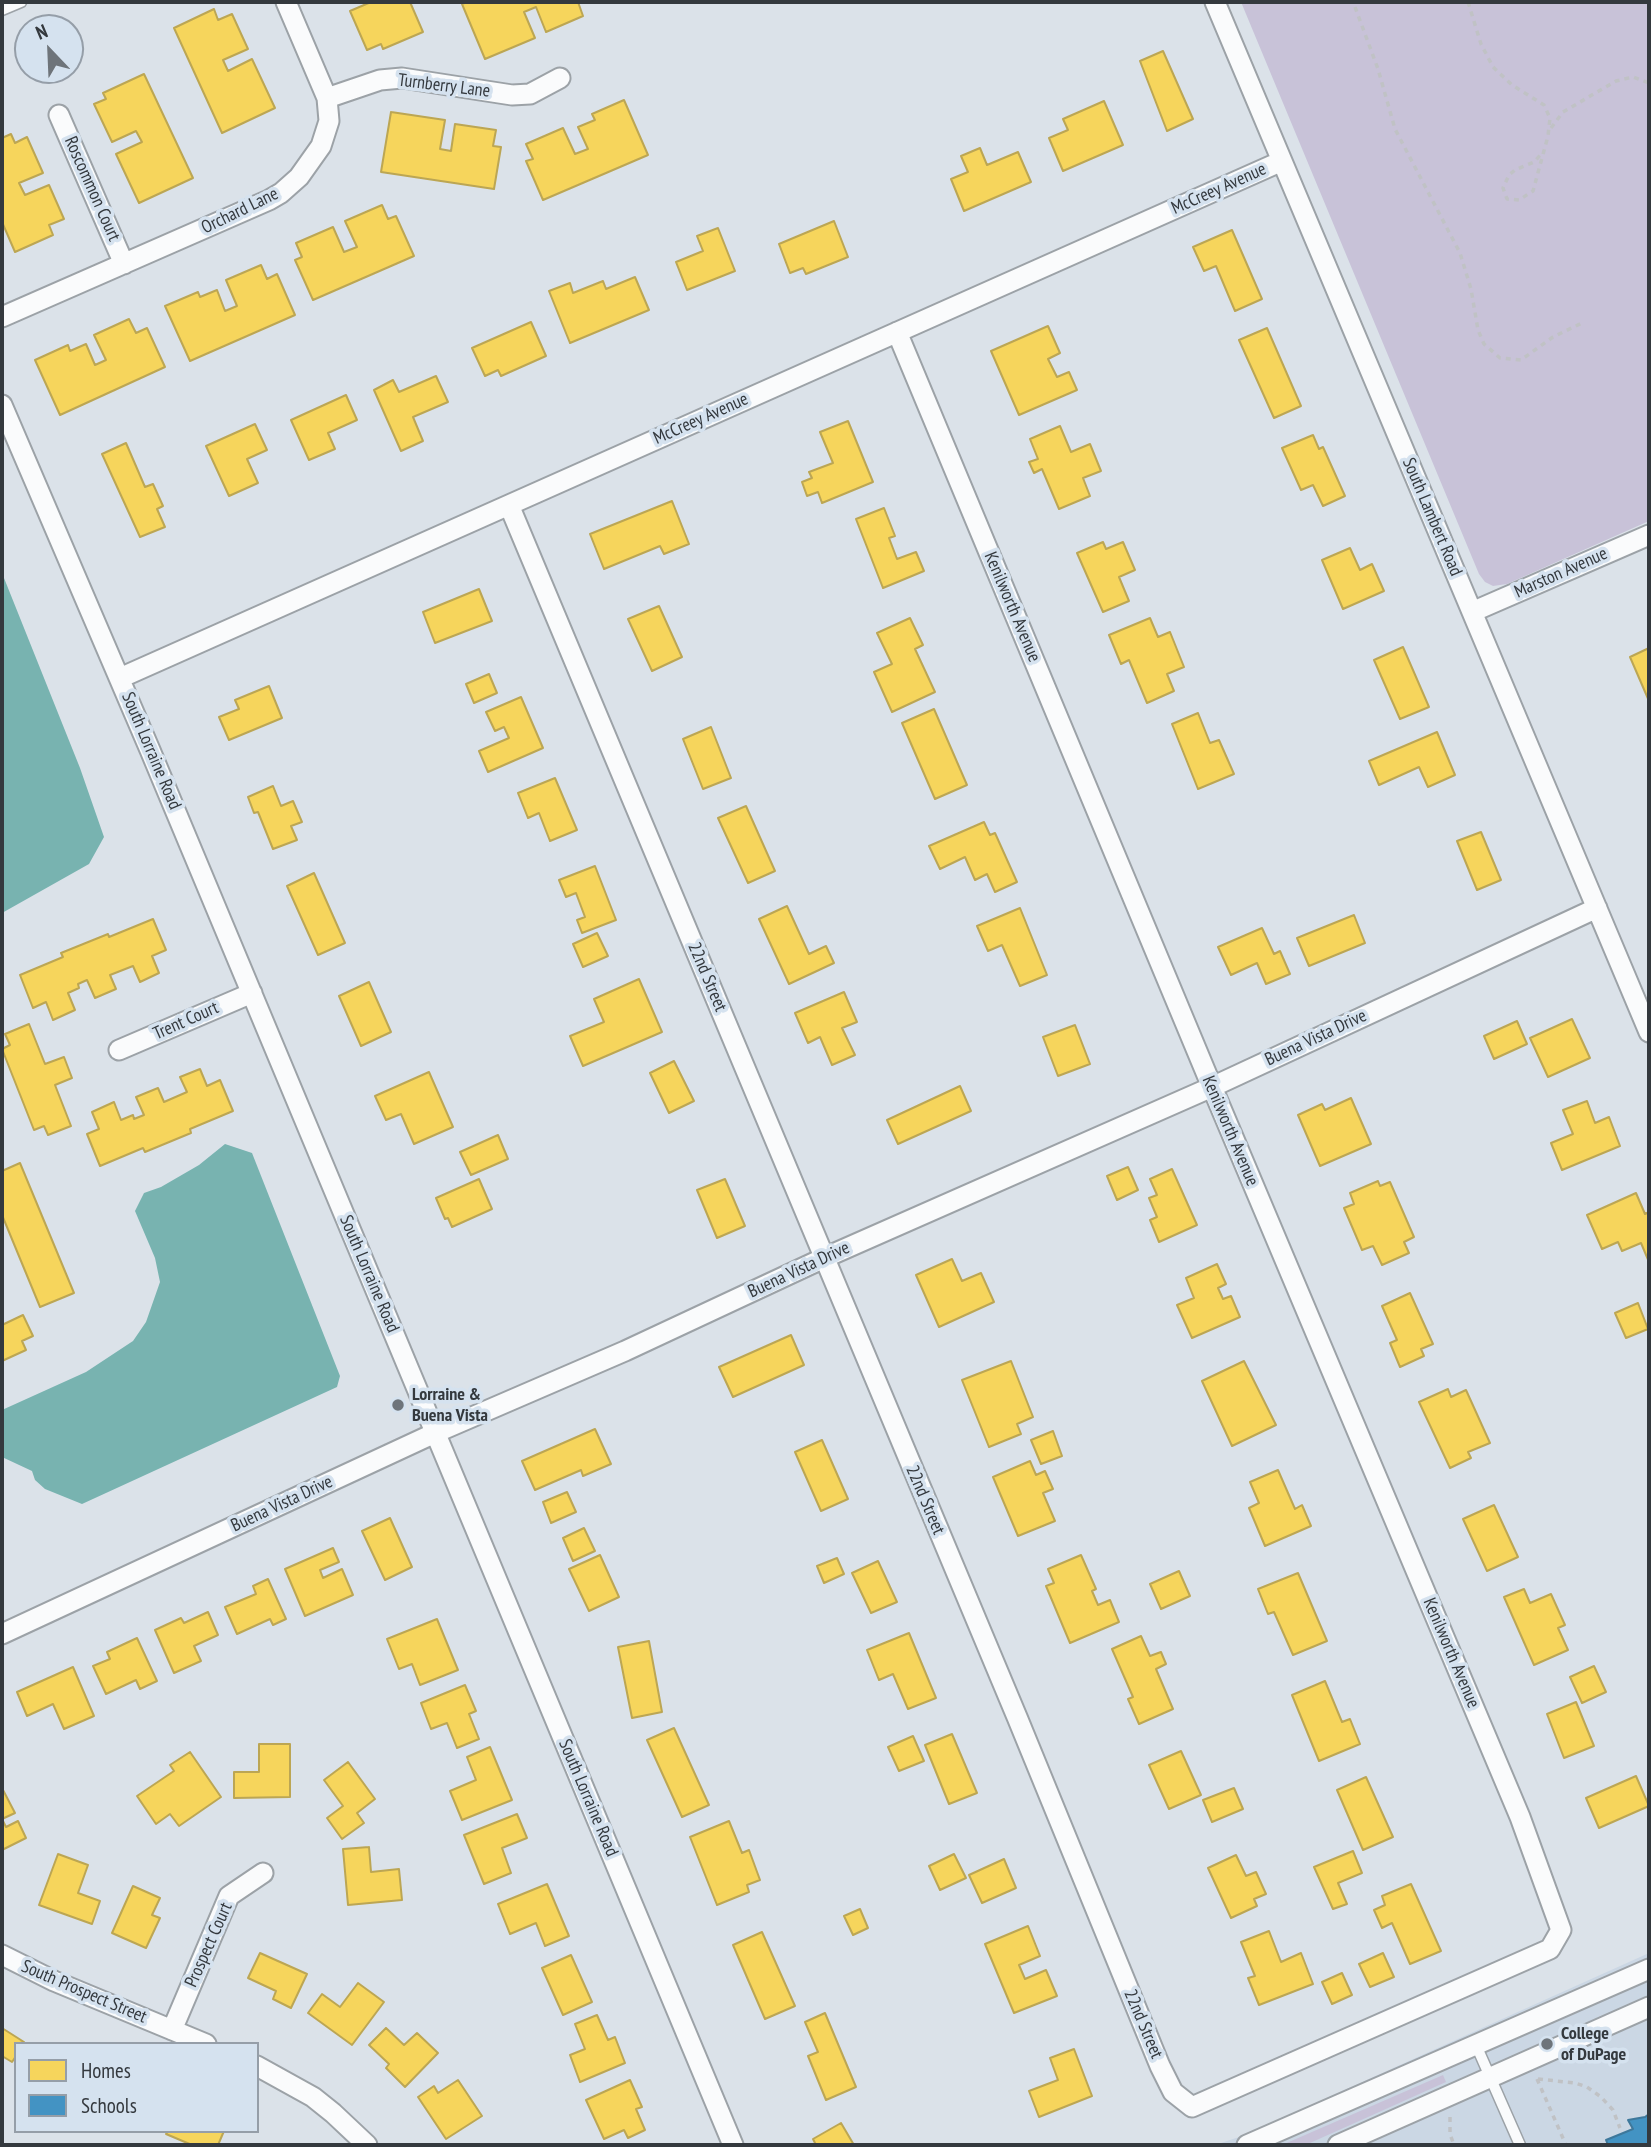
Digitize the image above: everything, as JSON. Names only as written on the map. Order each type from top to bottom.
[{"type":"street","name":"Orchard Lane","points":[[2,317],[281,193],[299,177],[321,146],[329,121],[327,98],[286,2]]},
{"type":"street","name":"South Lambert Road","points":[[1215,2],[1649,1032]]},
{"type":"street","name":"Turnberry Lane","points":[[327,98],[380,80],[402,78],[512,95],[530,94],[560,78]]},
{"type":"street","name":"Roscommon Court","points":[[59,115],[124,264]]},
{"type":"street","name":"McCreey Avenue","points":[[120,678],[1282,161]]},
{"type":"street","name":"Kenilworth Avenue","points":[[897,332],[1520,1817],[1561,1930]]},
{"type":"street","name":"South Lorraine Road","points":[[2,405],[252,992],[733,2145]]},
{"type":"street","name":"22nd Street","points":[[509,505],[1173,2092],[1192,2107],[1550,1949],[1561,1930]]},
{"type":"street","name":"Marston Avenue","points":[[1472,612],[1649,534]]},
{"type":"street","name":"Buena Vista Drive","points":[[2,1634],[435,1433],[635,1347],[824,1258],[1212,1087],[1597,908]]},
{"type":"street","name":"Trent Court","points":[[120,1050],[252,992]]},
{"type":"street","name":"Prospect Court","points":[[172,2030],[229,1896],[262,1873]]},
{"type":"street","name":"South Prospect Street","points":[[2,1955],[54,1981],[201,2042]]},
{"type":"street","points":[[1247,2145],[1649,1969]]},
{"type":"street","points":[[1338,2145],[1649,2007]]},
{"type":"street","points":[[259,2067],[313,2098],[367,2145]]},
{"type":"lane","points":[[2,10],[21,2]]},
{"type":"lane","points":[[1476,2045],[1520,2145]]},
{"type":"path","points":[[1468,2],[1477,32],[1493,67],[1511,85],[1544,104],[1550,118],[1548,136]]},
{"type":"path","points":[[1355,7],[1378,69],[1395,129],[1460,253],[1471,289],[1478,330],[1484,344],[1500,358],[1521,360],[1553,337],[1582,323]]},
{"type":"path","points":[[1543,152],[1534,162],[1514,170],[1509,175],[1503,188],[1507,199],[1519,200],[1533,191],[1548,136],[1556,118],[1563,112],[1616,80],[1633,77],[1649,83]]},
{"type":"path","points":[[1530,2082],[1537,2079],[1587,2087],[1601,2097],[1612,2110],[1620,2128]]},
{"type":"path","points":[[1537,2079],[1566,2145]]},
{"type":"path","points":[[1450,2115],[1450,2134],[1454,2145]]},
{"type":"shaded area","points":[[1241,2],[1649,2],[1649,521],[1507,584],[1493,586],[1485,582],[1479,574]]},
{"type":"shaded area","points":[[2,573],[80,768],[104,837],[89,864],[2,913]]},
{"type":"shaded area","points":[[225,1144],[252,1153],[340,1376],[337,1387],[82,1504],[45,1489],[35,1480],[32,1471],[2,1457],[2,1410],[86,1372],[133,1341],[146,1322],[160,1282],[155,1258],[135,1211],[144,1193],[161,1187],[199,1165]]},
{"type":"shaded area","name":"College of DuPage","points":[[1649,1953],[1649,2145],[1215,2145],[1242,2136]]},
{"type":"shaded area","points":[[1443,2075],[1446,2082],[1310,2143],[1282,2145]]},
{"type":"building: Homes","points":[[371,2],[410,2],[423,32],[383,49],[381,44],[367,50],[350,11]]},
{"type":"building: Homes","points":[[578,2],[583,16],[546,32],[536,7],[524,12],[535,38],[485,59],[462,4]]},
{"type":"building: Homes","points":[[214,9],[218,20],[232,14],[248,49],[223,60],[228,71],[252,59],[275,108],[222,133],[174,28]]},
{"type":"building: Homes","points":[[1163,51],[1193,119],[1167,131],[1140,61]]},
{"type":"building: Homes","points":[[144,74],[193,178],[139,203],[116,154],[142,142],[136,131],[112,142],[94,104],[106,99],[103,93]]},
{"type":"building: Homes","points":[[624,100],[648,155],[543,200],[526,161],[533,159],[526,144],[563,128],[575,154],[588,149],[578,127],[595,120],[592,114]]},
{"type":"building: Homes","points":[[1104,101],[1123,145],[1063,171],[1049,138],[1068,130],[1063,119]]},
{"type":"building: Homes","points":[[391,112],[445,120],[440,149],[451,151],[455,124],[496,130],[493,146],[501,147],[494,189],[381,172]]},
{"type":"building: Homes","points":[[11,134],[15,143],[27,137],[43,173],[19,183],[25,195],[49,185],[64,219],[49,225],[53,235],[15,252],[2,222],[2,138]]},
{"type":"building: Homes","points":[[980,148],[987,165],[1018,152],[1031,182],[964,211],[951,179],[968,172],[961,156]]},
{"type":"building: Homes","points":[[382,205],[388,219],[396,216],[414,256],[313,300],[295,260],[302,257],[296,243],[333,227],[344,252],[357,247],[345,221]]},
{"type":"building: Homes","points":[[834,221],[848,257],[806,274],[803,268],[790,273],[779,244]]},
{"type":"building: Homes","points":[[718,228],[735,271],[687,290],[676,262],[703,251],[697,236]]},
{"type":"building: Homes","points":[[1232,230],[1262,299],[1235,311],[1216,266],[1204,271],[1193,247]]},
{"type":"building: Homes","points":[[261,265],[267,279],[277,274],[295,315],[190,361],[165,306],[198,292],[200,297],[217,290],[225,311],[237,306],[226,280]]},
{"type":"building: Homes","points":[[635,277],[649,310],[570,343],[549,291],[570,283],[573,293],[603,281],[606,289]]},
{"type":"building: Homes","points":[[129,319],[136,333],[147,328],[165,367],[60,415],[35,360],[68,345],[70,351],[86,344],[95,365],[106,360],[94,335]]},
{"type":"building: Homes","points":[[531,322],[546,356],[501,376],[498,370],[485,376],[472,348]]},
{"type":"building: Homes","points":[[1048,326],[1060,353],[1048,359],[1057,377],[1069,372],[1077,390],[1019,415],[991,351]]},
{"type":"building: Homes","points":[[1267,328],[1301,406],[1274,418],[1239,340]]},
{"type":"building: Homes","points":[[436,376],[448,402],[413,417],[423,441],[401,451],[374,390],[393,380],[399,392]]},
{"type":"building: Homes","points":[[346,395],[357,420],[328,433],[335,449],[309,460],[291,420]]},
{"type":"building: Homes","points":[[848,421],[873,482],[822,503],[818,492],[807,496],[802,482],[812,478],[809,472],[833,463],[820,432]]},
{"type":"building: Homes","points":[[255,424],[267,450],[247,459],[258,483],[229,496],[206,446]]},
{"type":"building: Homes","points":[[1060,426],[1071,452],[1090,444],[1101,471],[1083,478],[1090,496],[1059,509],[1042,469],[1034,473],[1029,462],[1038,459],[1030,439]]},
{"type":"building: Homes","points":[[1313,435],[1319,449],[1323,447],[1345,496],[1323,506],[1313,485],[1301,490],[1282,448]]},
{"type":"building: Homes","points":[[126,443],[145,487],[153,484],[163,506],[157,509],[165,527],[140,537],[102,454]]},
{"type":"building: Homes","points":[[672,501],[689,544],[664,554],[660,546],[604,569],[590,534]]},
{"type":"building: Homes","points":[[884,508],[895,536],[889,538],[897,559],[916,552],[924,571],[883,588],[856,519]]},
{"type":"building: Homes","points":[[1103,542],[1106,549],[1123,542],[1135,570],[1119,577],[1129,601],[1103,612],[1077,553]]},
{"type":"building: Homes","points":[[1350,548],[1360,570],[1372,564],[1384,591],[1343,609],[1322,560]]},
{"type":"building: Homes","points":[[479,589],[492,621],[435,643],[423,612]]},
{"type":"building: Homes","points":[[659,606],[682,657],[652,671],[628,619]]},
{"type":"building: Homes","points":[[910,618],[923,645],[915,649],[935,692],[892,712],[874,672],[892,664],[877,633]]},
{"type":"building: Homes","points":[[1150,618],[1158,637],[1170,632],[1184,667],[1167,674],[1174,691],[1147,703],[1129,660],[1121,664],[1109,635]]},
{"type":"building: Homes","points":[[1403,647],[1429,707],[1400,719],[1374,660]]},
{"type":"building: Homes","points":[[1649,648],[1649,701],[1630,657]]},
{"type":"building: Homes","points":[[489,674],[497,693],[474,703],[466,684]]},
{"type":"building: Homes","points":[[269,686],[282,718],[229,740],[219,717],[239,709],[235,700]]},
{"type":"building: Homes","points":[[521,697],[543,748],[488,772],[479,751],[509,738],[504,727],[495,731],[486,712]]},
{"type":"building: Homes","points":[[934,709],[967,785],[935,799],[902,723]]},
{"type":"building: Homes","points":[[1198,713],[1210,743],[1219,740],[1234,774],[1198,789],[1172,724]]},
{"type":"building: Homes","points":[[711,727],[731,778],[703,789],[683,739]]},
{"type":"building: Homes","points":[[1437,732],[1455,775],[1428,787],[1419,767],[1379,785],[1369,761]]},
{"type":"building: Homes","points":[[555,778],[577,830],[550,841],[539,813],[528,818],[518,793]]},
{"type":"building: Homes","points":[[273,786],[281,806],[293,801],[302,822],[291,826],[297,840],[273,849],[258,812],[254,813],[248,797]]},
{"type":"building: Homes","points":[[746,806],[775,871],[748,883],[718,818]]},
{"type":"building: Homes","points":[[984,822],[990,835],[995,833],[1017,882],[995,892],[987,874],[975,880],[965,857],[940,869],[929,846]]},
{"type":"building: Homes","points":[[1481,832],[1501,880],[1477,890],[1457,841]]},
{"type":"building: Homes","points":[[595,866],[616,920],[582,933],[577,920],[585,917],[576,893],[566,897],[559,880]]},
{"type":"building: Homes","points":[[314,873],[345,943],[318,955],[287,886]]},
{"type":"building: Homes","points":[[787,906],[809,954],[826,946],[834,963],[789,984],[759,919]]},
{"type":"building: Homes","points":[[1020,908],[1047,975],[1020,986],[1002,945],[988,951],[977,926]]},
{"type":"building: Homes","points":[[1354,915],[1365,943],[1309,966],[1297,938]]},
{"type":"building: Homes","points":[[153,919],[166,950],[152,956],[159,973],[140,982],[133,966],[110,975],[116,989],[95,998],[87,980],[68,993],[75,1010],[53,1020],[46,1002],[33,1008],[20,975],[63,957],[61,953]]},
{"type":"building: Homes","points":[[1262,928],[1274,954],[1280,951],[1290,974],[1266,984],[1257,963],[1231,975],[1218,947]]},
{"type":"building: Homes","points":[[597,933],[608,956],[583,967],[573,944]]},
{"type":"building: Homes","points":[[639,979],[662,1032],[583,1066],[570,1036],[604,1022],[594,999]]},
{"type":"building: Homes","points":[[369,982],[391,1032],[361,1046],[339,996]]},
{"type":"building: Homes","points":[[844,992],[857,1022],[842,1028],[855,1055],[832,1065],[820,1037],[808,1043],[795,1013]]},
{"type":"building: Homes","points":[[1572,1019],[1590,1058],[1548,1077],[1530,1038]]},
{"type":"building: Homes","points":[[1517,1021],[1527,1044],[1494,1059],[1484,1036]]},
{"type":"building: Homes","points":[[29,1024],[45,1064],[64,1057],[72,1078],[55,1085],[71,1126],[48,1135],[44,1126],[34,1130],[2,1049],[10,1045],[5,1034]]},
{"type":"building: Homes","points":[[1075,1025],[1090,1064],[1058,1076],[1043,1037]]},
{"type":"building: Homes","points":[[674,1061],[694,1101],[669,1113],[650,1073]]},
{"type":"building: Homes","points":[[200,1069],[207,1086],[220,1080],[233,1111],[190,1129],[191,1133],[145,1152],[143,1148],[100,1166],[87,1134],[99,1129],[92,1112],[114,1102],[121,1120],[133,1115],[134,1119],[144,1115],[136,1097],[158,1088],[164,1102],[187,1092],[180,1077]]},
{"type":"building: Homes","points":[[429,1072],[453,1127],[414,1144],[401,1114],[386,1120],[375,1096]]},
{"type":"building: Homes","points":[[960,1086],[971,1111],[898,1144],[887,1120]]},
{"type":"building: Homes","points":[[1351,1098],[1371,1144],[1320,1166],[1298,1115],[1322,1104],[1325,1110]]},
{"type":"building: Homes","points":[[1587,1101],[1595,1123],[1609,1117],[1620,1146],[1562,1170],[1551,1143],[1573,1134],[1563,1110]]},
{"type":"building: Homes","points":[[498,1135],[508,1159],[471,1175],[460,1152]]},
{"type":"building: Homes","points":[[20,1163],[74,1293],[40,1307],[2,1215],[2,1171]]},
{"type":"building: Homes","points":[[1128,1167],[1138,1190],[1117,1200],[1107,1176]]},
{"type":"building: Homes","points":[[1172,1169],[1197,1225],[1159,1242],[1150,1220],[1157,1217],[1149,1198],[1157,1195],[1150,1179]]},
{"type":"building: Homes","points":[[479,1179],[492,1209],[452,1227],[448,1218],[445,1219],[436,1198]]},
{"type":"building: Homes","points":[[725,1179],[745,1226],[717,1238],[697,1190]]},
{"type":"building: Homes","points":[[1378,1181],[1380,1186],[1390,1182],[1414,1237],[1404,1242],[1409,1253],[1382,1265],[1373,1246],[1362,1250],[1344,1208],[1354,1204],[1350,1193]]},
{"type":"building: Homes","points":[[1636,1193],[1645,1214],[1649,1212],[1649,1262],[1641,1243],[1622,1251],[1618,1242],[1602,1249],[1587,1215]]},
{"type":"building: Homes","points":[[952,1259],[962,1281],[981,1273],[994,1302],[939,1327],[916,1275]]},
{"type":"building: Homes","points":[[1217,1264],[1226,1284],[1218,1288],[1223,1299],[1231,1296],[1240,1317],[1192,1338],[1177,1305],[1194,1298],[1186,1278]]},
{"type":"building: Homes","points":[[1410,1293],[1433,1344],[1421,1349],[1424,1356],[1400,1367],[1390,1343],[1397,1340],[1382,1306]]},
{"type":"building: Homes","points":[[1638,1303],[1648,1329],[1626,1338],[1615,1313]]},
{"type":"building: Homes","points":[[23,1315],[33,1336],[22,1341],[26,1350],[2,1361],[2,1325]]},
{"type":"building: Homes","points":[[791,1335],[804,1365],[733,1397],[719,1367]]},
{"type":"building: Homes","points":[[1011,1361],[1033,1417],[1017,1424],[1021,1434],[989,1447],[962,1380]]},
{"type":"building: Homes","points":[[1244,1361],[1276,1425],[1232,1446],[1202,1381]]},
{"type":"building: Homes","points":[[1448,1389],[1451,1397],[1466,1390],[1490,1443],[1468,1452],[1471,1458],[1450,1468],[1419,1402]]},
{"type":"building: Homes","points":[[595,1429],[611,1464],[583,1476],[581,1470],[535,1490],[522,1461]]},
{"type":"building: Homes","points":[[1053,1431],[1062,1456],[1041,1464],[1031,1440]]},
{"type":"building: Homes","points":[[822,1440],[848,1499],[821,1511],[795,1452]]},
{"type":"building: Homes","points":[[1030,1461],[1036,1475],[1045,1471],[1053,1489],[1043,1493],[1055,1521],[1018,1536],[993,1477]]},
{"type":"building: Homes","points":[[1278,1470],[1295,1509],[1302,1505],[1311,1526],[1265,1546],[1249,1508],[1259,1503],[1250,1482]]},
{"type":"building: Homes","points":[[567,1492],[576,1512],[551,1523],[543,1502]]},
{"type":"building: Homes","points":[[1494,1505],[1518,1557],[1487,1571],[1463,1519]]},
{"type":"building: Homes","points":[[390,1518],[412,1567],[385,1580],[362,1531]]},
{"type":"building: Homes","points":[[584,1528],[595,1551],[573,1561],[563,1538]]},
{"type":"building: Homes","points":[[333,1548],[339,1562],[320,1570],[323,1578],[342,1569],[353,1595],[305,1616],[285,1569]]},
{"type":"building: Homes","points":[[600,1555],[619,1597],[589,1611],[569,1569]]},
{"type":"building: Homes","points":[[1081,1555],[1096,1589],[1092,1591],[1098,1605],[1110,1600],[1119,1622],[1070,1643],[1046,1586],[1054,1583],[1048,1569]]},
{"type":"building: Homes","points":[[837,1558],[844,1574],[824,1583],[817,1566]]},
{"type":"building: Homes","points":[[878,1561],[897,1602],[871,1613],[852,1573]]},
{"type":"building: Homes","points":[[1179,1571],[1190,1596],[1161,1609],[1150,1584]]},
{"type":"building: Homes","points":[[1298,1573],[1327,1641],[1293,1655],[1274,1612],[1268,1614],[1258,1589]]},
{"type":"building: Homes","points":[[268,1579],[286,1619],[273,1625],[270,1619],[237,1634],[225,1607],[256,1594],[253,1586]]},
{"type":"building: Homes","points":[[1524,1589],[1530,1603],[1551,1594],[1565,1625],[1558,1628],[1568,1650],[1534,1665],[1504,1597]]},
{"type":"building: Homes","points":[[208,1612],[218,1635],[194,1646],[201,1661],[174,1673],[155,1630],[181,1618],[184,1623]]},
{"type":"building: Homes","points":[[437,1619],[458,1670],[420,1685],[412,1664],[399,1669],[387,1639]]},
{"type":"building: Homes","points":[[909,1633],[936,1698],[908,1709],[893,1674],[879,1680],[867,1650]]},
{"type":"building: Homes","points":[[1141,1636],[1150,1656],[1161,1652],[1166,1664],[1156,1669],[1173,1709],[1139,1724],[1128,1699],[1133,1697],[1112,1649]]},
{"type":"building: Homes","points":[[137,1638],[157,1681],[140,1689],[136,1680],[106,1694],[93,1666],[110,1659],[107,1652]]},
{"type":"building: Homes","points":[[649,1641],[662,1712],[632,1718],[618,1647]]},
{"type":"building: Homes","points":[[1594,1666],[1606,1692],[1582,1703],[1570,1677]]},
{"type":"building: Homes","points":[[73,1667],[94,1716],[64,1729],[53,1704],[27,1716],[17,1692]]},
{"type":"building: Homes","points":[[1325,1681],[1342,1722],[1350,1719],[1360,1744],[1319,1761],[1292,1695]]},
{"type":"building: Homes","points":[[465,1685],[476,1711],[469,1714],[479,1739],[457,1748],[447,1723],[431,1729],[421,1703]]},
{"type":"building: Homes","points":[[1576,1702],[1594,1746],[1564,1758],[1547,1714]]},
{"type":"building: Homes","points":[[674,1728],[709,1805],[682,1817],[647,1740]]},
{"type":"building: Homes","points":[[952,1734],[977,1793],[949,1804],[925,1745]]},
{"type":"building: Homes","points":[[913,1736],[924,1761],[899,1771],[888,1747]]},
{"type":"building: Homes","points":[[259,1744],[290,1744],[290,1797],[234,1798],[234,1772],[259,1772]]},
{"type":"building: Homes","points":[[490,1747],[512,1800],[462,1820],[450,1791],[476,1780],[467,1757]]},
{"type":"building: Homes","points":[[1181,1751],[1201,1795],[1169,1809],[1149,1765]]},
{"type":"building: Homes","points":[[190,1752],[221,1797],[179,1826],[170,1814],[156,1824],[137,1796],[174,1771],[170,1765]]},
{"type":"building: Homes","points":[[348,1762],[375,1799],[357,1813],[364,1823],[342,1839],[327,1818],[343,1806],[324,1780]]},
{"type":"building: Homes","points":[[1636,1776],[1649,1806],[1599,1828],[1586,1798]]},
{"type":"building: Homes","points":[[1366,1777],[1393,1837],[1363,1850],[1337,1790]]},
{"type":"building: Homes","points":[[2,1788],[15,1813],[2,1819]]},
{"type":"building: Homes","points":[[1234,1788],[1243,1809],[1212,1822],[1203,1800]]},
{"type":"building: Homes","points":[[517,1814],[527,1838],[502,1848],[511,1873],[484,1884],[464,1835]]},
{"type":"building: Homes","points":[[2,1819],[6,1827],[18,1821],[26,1838],[2,1850]]},
{"type":"building: Homes","points":[[729,1821],[742,1853],[749,1850],[760,1880],[747,1885],[749,1892],[717,1905],[690,1837]]},
{"type":"building: Homes","points":[[369,1847],[371,1872],[399,1869],[402,1900],[348,1905],[343,1849]]},
{"type":"building: Homes","points":[[1353,1851],[1362,1873],[1338,1883],[1347,1904],[1333,1909],[1314,1867]]},
{"type":"building: Homes","points":[[58,1854],[88,1865],[78,1893],[100,1901],[92,1924],[39,1905]]},
{"type":"building: Homes","points":[[954,1854],[966,1878],[940,1890],[929,1866]]},
{"type":"building: Homes","points":[[1236,1855],[1246,1876],[1256,1872],[1266,1894],[1254,1899],[1257,1906],[1231,1918],[1208,1868]]},
{"type":"building: Homes","points":[[1004,1859],[1016,1888],[982,1903],[969,1875]]},
{"type":"building: Homes","points":[[547,1884],[569,1936],[545,1946],[536,1923],[510,1934],[498,1904]]},
{"type":"building: Homes","points":[[1411,1884],[1441,1951],[1410,1964],[1392,1923],[1382,1928],[1374,1910],[1385,1905],[1382,1896]]},
{"type":"building: Homes","points":[[133,1886],[160,1898],[152,1915],[160,1918],[146,1948],[112,1933]]},
{"type":"building: Homes","points":[[860,1909],[868,1928],[853,1935],[844,1916]]},
{"type":"building: Homes","points":[[1028,1926],[1040,1956],[1019,1965],[1025,1979],[1046,1970],[1057,1996],[1014,2013],[985,1944]]},
{"type":"building: Homes","points":[[1269,1931],[1281,1962],[1301,1953],[1313,1984],[1259,2005],[1248,1978],[1255,1976],[1241,1942]]},
{"type":"building: Homes","points":[[762,1932],[795,2006],[765,2019],[733,1945]]},
{"type":"building: Homes","points":[[260,1953],[307,1974],[291,2008],[273,1999],[276,1991],[248,1978]]},
{"type":"building: Homes","points":[[1383,1953],[1394,1977],[1370,1987],[1359,1964]]},
{"type":"building: Homes","points":[[571,1955],[592,2002],[563,2015],[542,1968]]},
{"type":"building: Homes","points":[[1342,1973],[1352,1995],[1332,2004],[1322,1982]]},
{"type":"building: Homes","points":[[358,1983],[384,2002],[352,2045],[308,2013],[322,1994],[340,2007]]},
{"type":"building: Homes","points":[[825,2013],[856,2087],[826,2100],[808,2056],[818,2052],[805,2022]]},
{"type":"building: Homes","points":[[597,2015],[608,2040],[615,2037],[625,2063],[580,2082],[570,2055],[585,2049],[575,2024]]},
{"type":"building: Homes","points":[[2,2028],[24,2042],[14,2042],[12,2062],[2,2056]]},
{"type":"building: Homes","points":[[386,2028],[404,2045],[417,2033],[438,2053],[405,2087],[386,2068],[389,2064],[369,2045]]},
{"type":"building: Homes","points":[[1074,2049],[1092,2096],[1039,2117],[1029,2091],[1058,2080],[1050,2058]]},
{"type":"building: Homes","points":[[458,2080],[482,2116],[446,2139],[418,2097],[434,2086],[438,2093]]},
{"type":"building: Homes","points":[[630,2080],[642,2107],[636,2109],[645,2130],[628,2138],[624,2130],[604,2139],[586,2100]]},
{"type":"building: Homes","points":[[841,2123],[854,2145],[816,2145],[813,2139]]},
{"type":"building: Homes","points":[[223,2133],[218,2145],[192,2145],[166,2134]]},
{"type":"building: Schools","points":[[1649,2114],[1649,2145],[1608,2145],[1606,2140],[1633,2129],[1628,2120]]},
{"type":"place","name":"Lorraine & Buena Vista","points":[[398,1405]]},
{"type":"place","name":"College of DuPage","points":[[1547,2044]]}]
